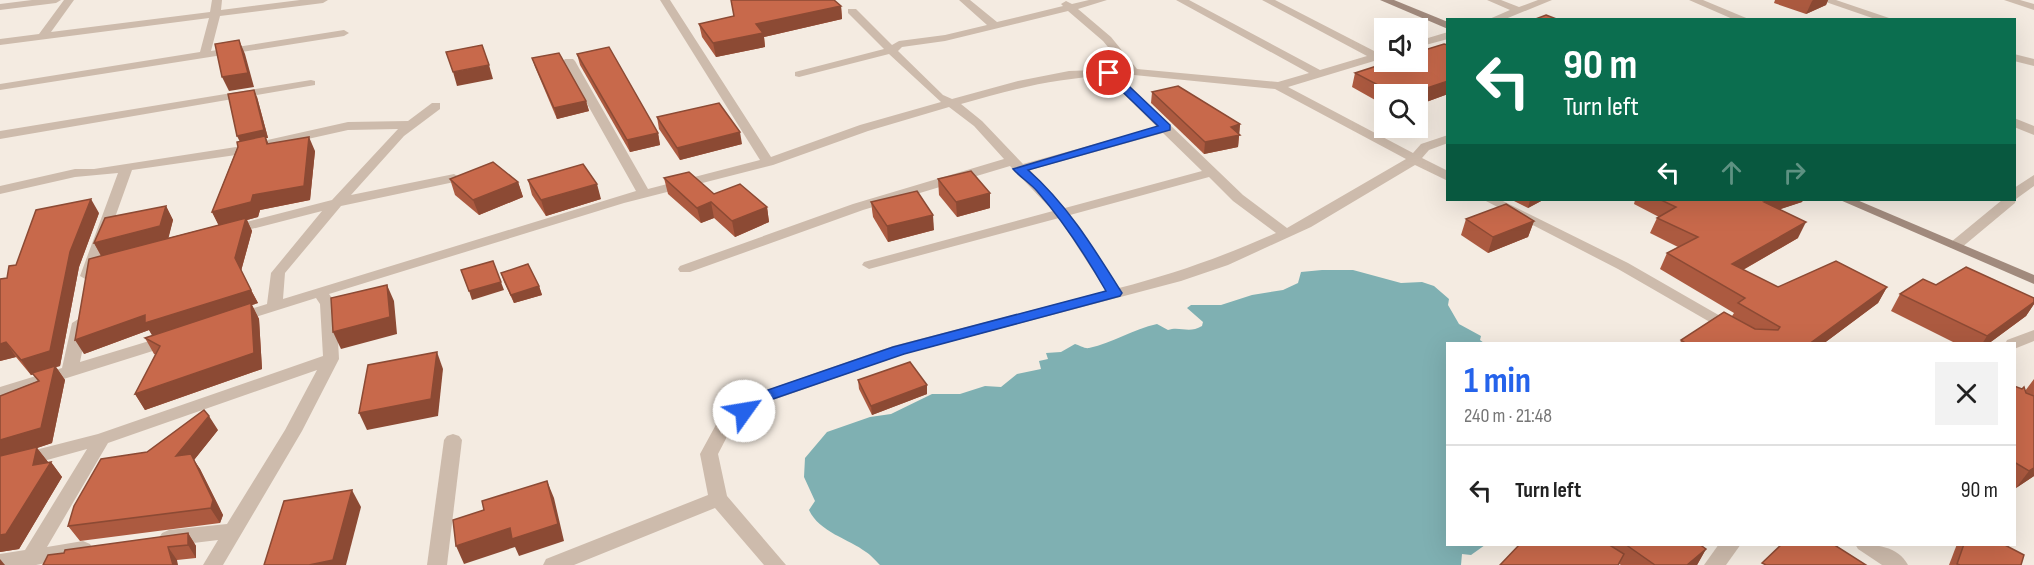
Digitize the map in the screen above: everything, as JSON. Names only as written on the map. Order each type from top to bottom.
[{"type":"street","points":[[0,7],[56,0]]},
{"type":"street","points":[[43,36],[69,0]]},
{"type":"street","points":[[204,56],[213,30],[216,0]]},
{"type":"street","points":[[0,42],[214,16],[322,0]]},
{"type":"street","points":[[664,0],[768,162]]},
{"type":"street","points":[[964,0],[994,25]]},
{"type":"street","points":[[1061,0],[1107,39],[1134,72]]},
{"type":"street","points":[[799,74],[893,50],[899,44],[945,38],[1102,0]]},
{"type":"street","points":[[1181,0],[1321,75]]},
{"type":"street","points":[[1267,0],[1374,53]]},
{"type":"street","points":[[1385,0],[1446,25]]},
{"type":"street","points":[[1492,0],[1519,10]]},
{"type":"street","points":[[1497,18],[1547,0]]},
{"type":"street","points":[[1694,0],[1741,18]]},
{"type":"street","points":[[1825,0],[1884,18]]},
{"type":"street","points":[[2009,0],[2034,7]]},
{"type":"street","points":[[852,11],[939,96],[952,102],[974,119],[1016,165],[1040,187],[1089,250],[1115,293]]},
{"type":"street","points":[[0,87],[344,33]]},
{"type":"street","points":[[1428,41],[1446,36]]},
{"type":"street","points":[[1278,86],[1374,58]]},
{"type":"street","points":[[2016,58],[2034,63]]},
{"type":"street","points":[[569,61],[644,193]]},
{"type":"street","points":[[218,324],[644,193],[768,162],[864,128],[952,102],[1069,74],[1134,72],[1225,79],[1278,86],[1446,176]]},
{"type":"street","points":[[1109,73],[1238,198],[1285,233]]},
{"type":"street","points":[[0,135],[311,83]]},
{"type":"street","points":[[275,305],[278,273],[313,229],[339,202],[371,162],[400,133],[436,106]]},
{"type":"street","points":[[2016,123],[2034,131]]},
{"type":"street","points":[[0,190],[75,173],[126,169],[181,158],[236,151],[348,126],[413,125]]},
{"type":"street","points":[[686,269],[858,207],[1166,128]]},
{"type":"street","points":[[776,565],[718,499],[709,454],[724,425],[767,396],[899,350],[1176,278],[1223,262],[1306,224],[1414,160],[1425,147],[1446,140]]},
{"type":"street","points":[[85,289],[88,267],[108,224],[126,169]]},
{"type":"street","points":[[869,265],[1212,172]]},
{"type":"street","points":[[213,235],[339,202],[454,178]]},
{"type":"street","points":[[2016,193],[2034,179]]},
{"type":"street","points":[[1493,201],[1623,266],[1757,342]]},
{"type":"street","points":[[1849,201],[2034,280]]},
{"type":"street","points":[[1956,245],[2009,201]]},
{"type":"street","points":[[88,267],[111,261]]},
{"type":"street","points":[[213,565],[293,431],[331,358],[328,303],[320,292]]},
{"type":"street","points":[[70,370],[82,310]]},
{"type":"street","points":[[0,393],[184,335]]},
{"type":"street","points":[[2016,343],[2034,335]]},
{"type":"street","points":[[0,466],[102,439],[331,358]]},
{"type":"street","points":[[29,560],[102,439]]},
{"type":"street","points":[[437,565],[453,440]]},
{"type":"street","points":[[553,565],[718,499]]},
{"type":"street","points":[[150,541],[233,531]]},
{"type":"street","points":[[1714,565],[1729,546]]},
{"type":"street","points":[[1868,546],[1898,565]]},
{"type":"street","points":[[0,561],[29,560],[103,547]]},
{"type":"water","points":[[1353,270],[1401,283],[1422,282],[1434,286],[1449,299],[1448,305],[1459,324],[1481,336],[1480,340],[1483,342],[1446,342],[1446,546],[1484,546],[1471,555],[1462,554],[1461,565],[880,565],[859,547],[827,530],[809,510],[815,501],[804,477],[805,458],[827,432],[870,417],[891,414],[932,394],[960,394],[985,386],[1001,387],[1017,374],[1041,369],[1039,361],[1048,359],[1046,353],[1061,352],[1075,344],[1089,348],[1157,324],[1168,330],[1197,328],[1202,326],[1203,322],[1187,308],[1191,305],[1221,305],[1252,295],[1283,290],[1298,283],[1301,272]]},
{"type":"building","points":[[731,0],[834,0],[841,6],[756,24],[763,33],[713,43],[699,24],[734,16]]},
{"type":"building","points":[[1546,15],[1554,18],[1538,18]]},
{"type":"building","points":[[239,40],[248,73],[222,77],[215,44]]},
{"type":"building","points":[[1446,44],[1446,82],[1428,88],[1428,84],[1376,84],[1355,73],[1374,67],[1374,72],[1428,72],[1428,49]]},
{"type":"building","points":[[482,45],[489,65],[453,72],[446,52]]},
{"type":"building","points":[[609,47],[658,133],[627,140],[577,54]]},
{"type":"building","points":[[559,53],[586,101],[554,108],[532,58]]},
{"type":"building","points":[[1178,86],[1240,124],[1231,127],[1240,135],[1205,142],[1152,92]]},
{"type":"building","points":[[254,90],[264,130],[237,136],[228,94]]},
{"type":"building","points":[[719,103],[740,132],[677,148],[657,117]]},
{"type":"building","points":[[265,136],[267,144],[309,137],[304,186],[253,195],[251,202],[212,212],[238,147],[237,142]]},
{"type":"building","points":[[493,162],[518,182],[473,200],[450,179]]},
{"type":"building","points":[[583,164],[597,184],[541,200],[528,180]]},
{"type":"building","points":[[971,171],[990,193],[956,202],[938,179]]},
{"type":"building","points":[[689,172],[714,194],[740,184],[767,207],[732,221],[711,202],[697,208],[664,178]]},
{"type":"building","points":[[917,191],[933,215],[887,226],[871,202]]},
{"type":"building","points":[[91,199],[70,252],[50,351],[21,360],[6,342],[0,344],[0,279],[7,278],[9,266],[16,265],[36,210]]},
{"type":"building","points":[[1663,201],[1768,201],[1764,202],[1806,222],[1732,264],[1778,287],[1836,261],[1887,287],[1812,342],[1684,342],[1681,340],[1724,312],[1755,329],[1778,330],[1780,327],[1738,303],[1745,298],[1667,253],[1698,237],[1657,218],[1676,207]]},
{"type":"building","points":[[1506,204],[1534,221],[1493,237],[1466,219]]},
{"type":"building","points":[[166,206],[160,226],[94,243],[105,218]]},
{"type":"building","points":[[246,218],[235,258],[251,290],[145,323],[145,315],[75,340],[89,259]]},
{"type":"building","points":[[493,261],[501,282],[469,291],[461,270]]},
{"type":"building","points":[[528,264],[539,286],[511,295],[501,273]]},
{"type":"building","points":[[1966,267],[2034,298],[2034,302],[1987,336],[1900,294],[1923,279],[1936,285]]},
{"type":"building","points":[[387,285],[390,317],[333,332],[331,298]]},
{"type":"building","points":[[251,303],[254,353],[135,394],[160,346],[145,338]]},
{"type":"building","points":[[437,352],[431,399],[359,413],[368,365]]},
{"type":"building","points":[[910,362],[927,385],[871,406],[858,380]]},
{"type":"building","points":[[55,366],[41,428],[0,440],[0,396],[39,381],[32,373]]},
{"type":"building","points":[[2016,387],[2022,389],[2024,387],[2026,393],[2034,396],[2034,468],[2029,471],[2016,463]]},
{"type":"building","points":[[204,410],[209,416],[176,456],[191,454],[213,500],[211,508],[68,526],[74,506],[101,459],[147,452]]},
{"type":"building","points":[[37,447],[33,465],[51,462],[6,534],[0,535],[0,456]]},
{"type":"building","points":[[547,481],[558,524],[512,539],[510,528],[456,546],[453,520],[484,510],[482,501]]},
{"type":"building","points":[[352,490],[333,560],[309,565],[264,565],[284,501]]},
{"type":"building","points":[[188,533],[188,545],[168,547],[173,565],[43,565],[48,555],[64,553],[65,550]]},
{"type":"building","points":[[1518,546],[1611,546],[1624,554],[1618,565],[1500,565]]},
{"type":"building","points":[[1628,546],[1702,546],[1706,549],[1687,565],[1655,565]]},
{"type":"building","points":[[1780,546],[1836,546],[1866,565],[1766,565],[1762,563]]},
{"type":"building","points":[[1963,546],[2007,546],[2024,555],[2021,565],[1957,564]]},
{"type":"route","points":[[744,411],[767,396],[899,350],[1115,293],[1089,250],[1040,187],[1019,169],[1166,128],[1109,73]]}]
